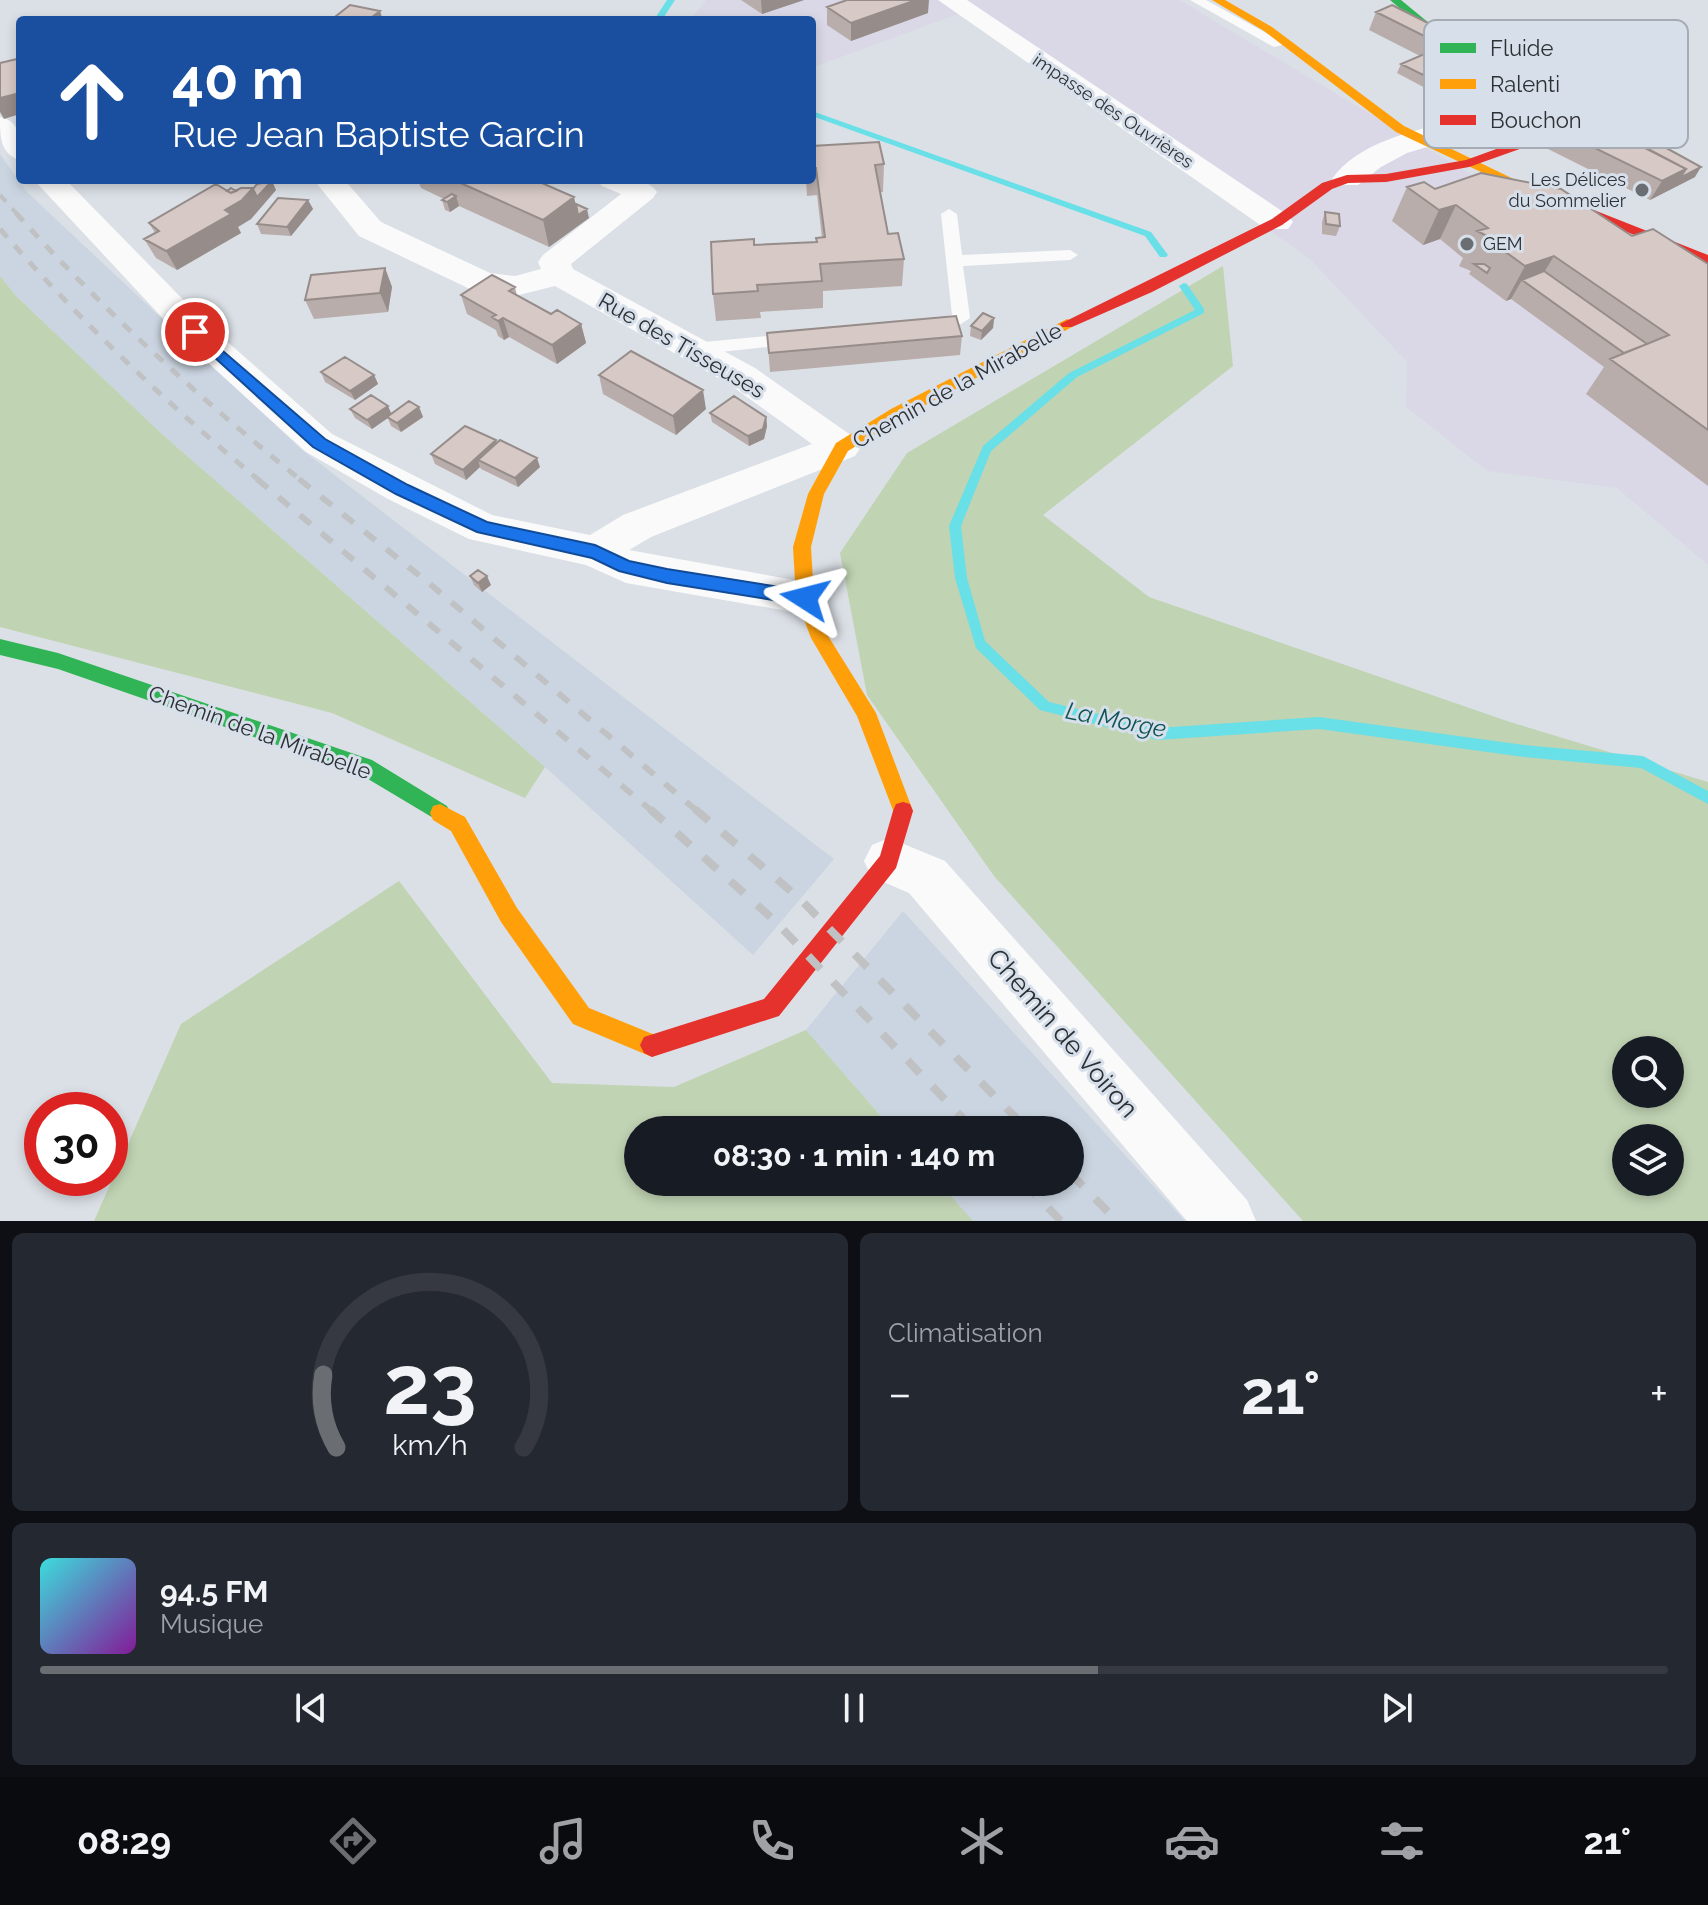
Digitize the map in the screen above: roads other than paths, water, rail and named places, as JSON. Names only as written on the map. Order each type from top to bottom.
[{"type":"street","name":"impasse des Ouvrières","points":[[950,0],[1277,222]]},
{"type":"street","points":[[1217,0],[1268,29],[1400,129],[1424,131]]},
{"type":"street","points":[[1243,0],[1325,48]]},
{"type":"street","name":"Chemin de la Mirabelle","points":[[1395,0],[1424,24]]},
{"type":"street","points":[[0,125],[16,146]]},
{"type":"street","name":"Chemin de la Mirabelle","points":[[1347,179],[1366,161],[1424,141]]},
{"type":"street","points":[[1459,148],[1469,163],[1708,260]]},
{"type":"street","points":[[1485,148],[1525,165]]},
{"type":"street","name":"Chemin de la Mirabelle","points":[[0,647],[58,661],[365,766],[458,824],[509,915],[581,1016],[654,1046],[771,1008],[889,861],[903,811],[866,713],[817,633],[805,598],[802,547],[816,494],[842,447],[897,413],[1079,318],[1147,289],[1277,222],[1327,186],[1347,179],[1386,178],[1469,163],[1515,148]]},
{"type":"street","points":[[53,184],[195,332],[319,443],[402,489],[483,528],[595,552],[626,567],[805,598]]},
{"type":"street","points":[[333,184],[370,229],[484,283],[515,286],[559,275],[554,262],[642,192],[623,184]]},
{"type":"street","points":[[1601,196],[1708,252]]},
{"type":"street","name":"Rue des Tisseuses","points":[[559,275],[742,376],[842,447]]},
{"type":"street","points":[[595,552],[637,526],[842,447]]},
{"type":"street","name":"Chemin de Voiron","points":[[889,861],[927,877],[1226,1221]]},
{"type":"lane","points":[[1196,0],[1296,52]]},
{"type":"lane","points":[[917,327],[961,318],[949,214]]},
{"type":"lane","points":[[954,261],[1070,255]]},
{"type":"lane","points":[[694,349],[814,337]]},
{"type":"waterway","name":"La Morge","points":[[661,16],[671,0]]},
{"type":"waterway","name":"La Morge","points":[[816,114],[1148,234],[1163,255]]},
{"type":"waterway","name":"La Morge","points":[[1184,286],[1201,311],[1073,375],[987,449],[955,526],[961,578],[980,644],[1045,706],[1157,734],[1319,723],[1524,751],[1643,762],[1708,798]]},
{"type":"railway","points":[[0,195],[18,215]]},
{"type":"railway","points":[[16,213],[153,353],[302,481]]},
{"type":"railway","points":[[0,229],[125,360],[260,481]]},
{"type":"railway","points":[[257,479],[652,811]]},
{"type":"railway","points":[[299,479],[430,584],[697,811]]},
{"type":"railway","points":[[650,809],[775,921],[961,1116]]},
{"type":"railway","points":[[695,809],[799,898],[1014,1116]]},
{"type":"railway","points":[[1084,1187],[1117,1221]]},
{"type":"railway","points":[[1037,1196],[1061,1221]]},
{"type":"place","name":"Les Délices du Sommelier","points":[[1642,190]]},
{"type":"place","name":"GEM","points":[[1467,244]]}]
